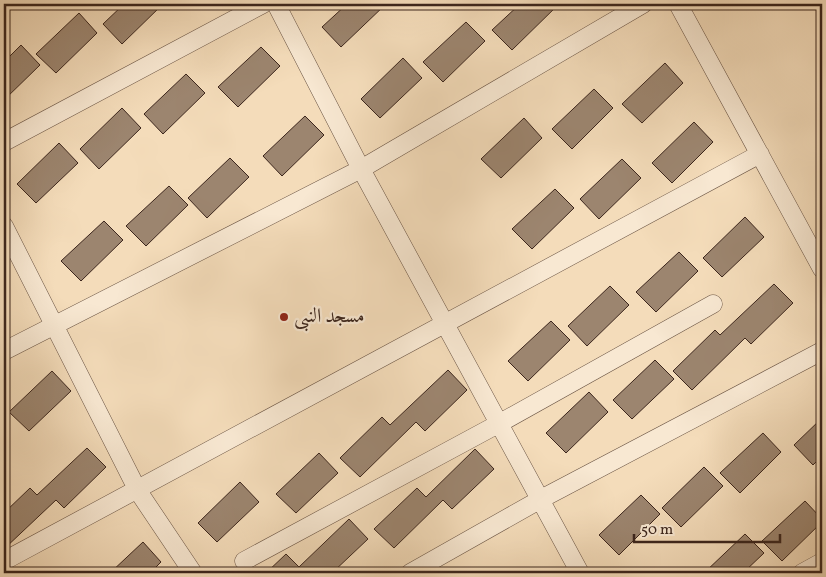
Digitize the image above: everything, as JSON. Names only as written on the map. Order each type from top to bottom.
[{"type":"street","points":[[4,142],[263,4]]},
{"type":"street","points":[[276,4],[580,573]]},
{"type":"street","points":[[4,351],[362,168],[643,4]]},
{"type":"street","points":[[678,4],[822,269]]},
{"type":"street","points":[[4,561],[138,491],[446,322],[760,154]]},
{"type":"street","points":[[4,226],[138,491],[193,573]]},
{"type":"street","points":[[244,561],[500,423],[713,304]]},
{"type":"street","points":[[410,573],[541,499],[822,351]]},
{"type":"street","points":[[802,573],[822,562]]},
{"type":"building","points":[[124,4],[163,4],[122,44],[103,24]]},
{"type":"building","points":[[347,4],[386,4],[341,47],[322,27]]},
{"type":"building","points":[[520,4],[559,4],[512,50],[492,30]]},
{"type":"building","points":[[79,13],[97,33],[56,73],[36,54]]},
{"type":"building","points":[[466,22],[485,41],[443,82],[423,62]]},
{"type":"building","points":[[21,45],[40,65],[4,100],[4,62]]},
{"type":"building","points":[[261,47],[280,66],[238,107],[218,87]]},
{"type":"building","points":[[403,58],[422,78],[380,118],[361,99]]},
{"type":"building","points":[[665,63],[683,83],[642,123],[622,104]]},
{"type":"building","points":[[186,74],[205,93],[163,134],[144,114]]},
{"type":"building","points":[[594,89],[613,108],[572,149],[552,129]]},
{"type":"building","points":[[122,108],[141,128],[99,169],[80,149]]},
{"type":"building","points":[[305,116],[324,135],[282,176],[263,156]]},
{"type":"building","points":[[524,118],[542,138],[501,178],[481,159]]},
{"type":"building","points":[[694,122],[713,142],[672,183],[652,163]]},
{"type":"building","points":[[59,143],[78,163],[36,203],[17,184]]},
{"type":"building","points":[[230,158],[249,177],[207,218],[188,198]]},
{"type":"building","points":[[622,159],[641,178],[599,219],[580,199]]},
{"type":"building","points":[[169,186],[188,205],[146,246],[126,226]]},
{"type":"building","points":[[555,189],[574,208],[532,249],[512,229]]},
{"type":"building","points":[[745,217],[764,237],[722,277],[703,258]]},
{"type":"building","points":[[104,221],[123,240],[81,281],[61,261]]},
{"type":"building","points":[[679,252],[698,271],[656,312],[636,292]]},
{"type":"building","points":[[774,284],[793,303],[751,344],[745,338],[692,390],[673,371],[715,330],[720,335]]},
{"type":"building","points":[[610,286],[629,305],[587,346],[568,326]]},
{"type":"building","points":[[551,321],[570,340],[528,381],[508,361]]},
{"type":"building","points":[[655,360],[674,379],[632,419],[613,400]]},
{"type":"building","points":[[448,370],[467,390],[425,431],[416,422],[360,477],[340,458],[382,417],[390,425]]},
{"type":"building","points":[[52,371],[71,391],[29,431],[9,412]]},
{"type":"building","points":[[589,392],[608,412],[566,453],[546,433]]},
{"type":"building","points":[[822,418],[822,456],[813,465],[794,445]]},
{"type":"building","points":[[763,433],[781,452],[740,493],[720,473]]},
{"type":"building","points":[[87,448],[106,467],[64,508],[56,500],[4,549],[4,513],[30,488],[37,495]]},
{"type":"building","points":[[475,449],[494,469],[452,509],[443,500],[394,548],[374,529],[417,488],[426,497]]},
{"type":"building","points":[[319,453],[338,473],[296,513],[276,494]]},
{"type":"building","points":[[704,467],[723,486],[681,527],[662,508]]},
{"type":"building","points":[[240,482],[259,502],[217,542],[198,523]]},
{"type":"building","points":[[641,495],[660,514],[619,555],[599,535]]},
{"type":"building","points":[[805,501],[822,519],[822,522],[782,561],[762,541]]},
{"type":"building","points":[[349,519],[368,539],[332,573],[266,573],[286,554],[299,567]]},
{"type":"building","points":[[745,534],[764,553],[743,573],[704,573]]},
{"type":"building","points":[[143,542],[161,562],[150,573],[110,573]]},
{"type":"place","name":"مسجد النبی","points":[[284,317]]}]
